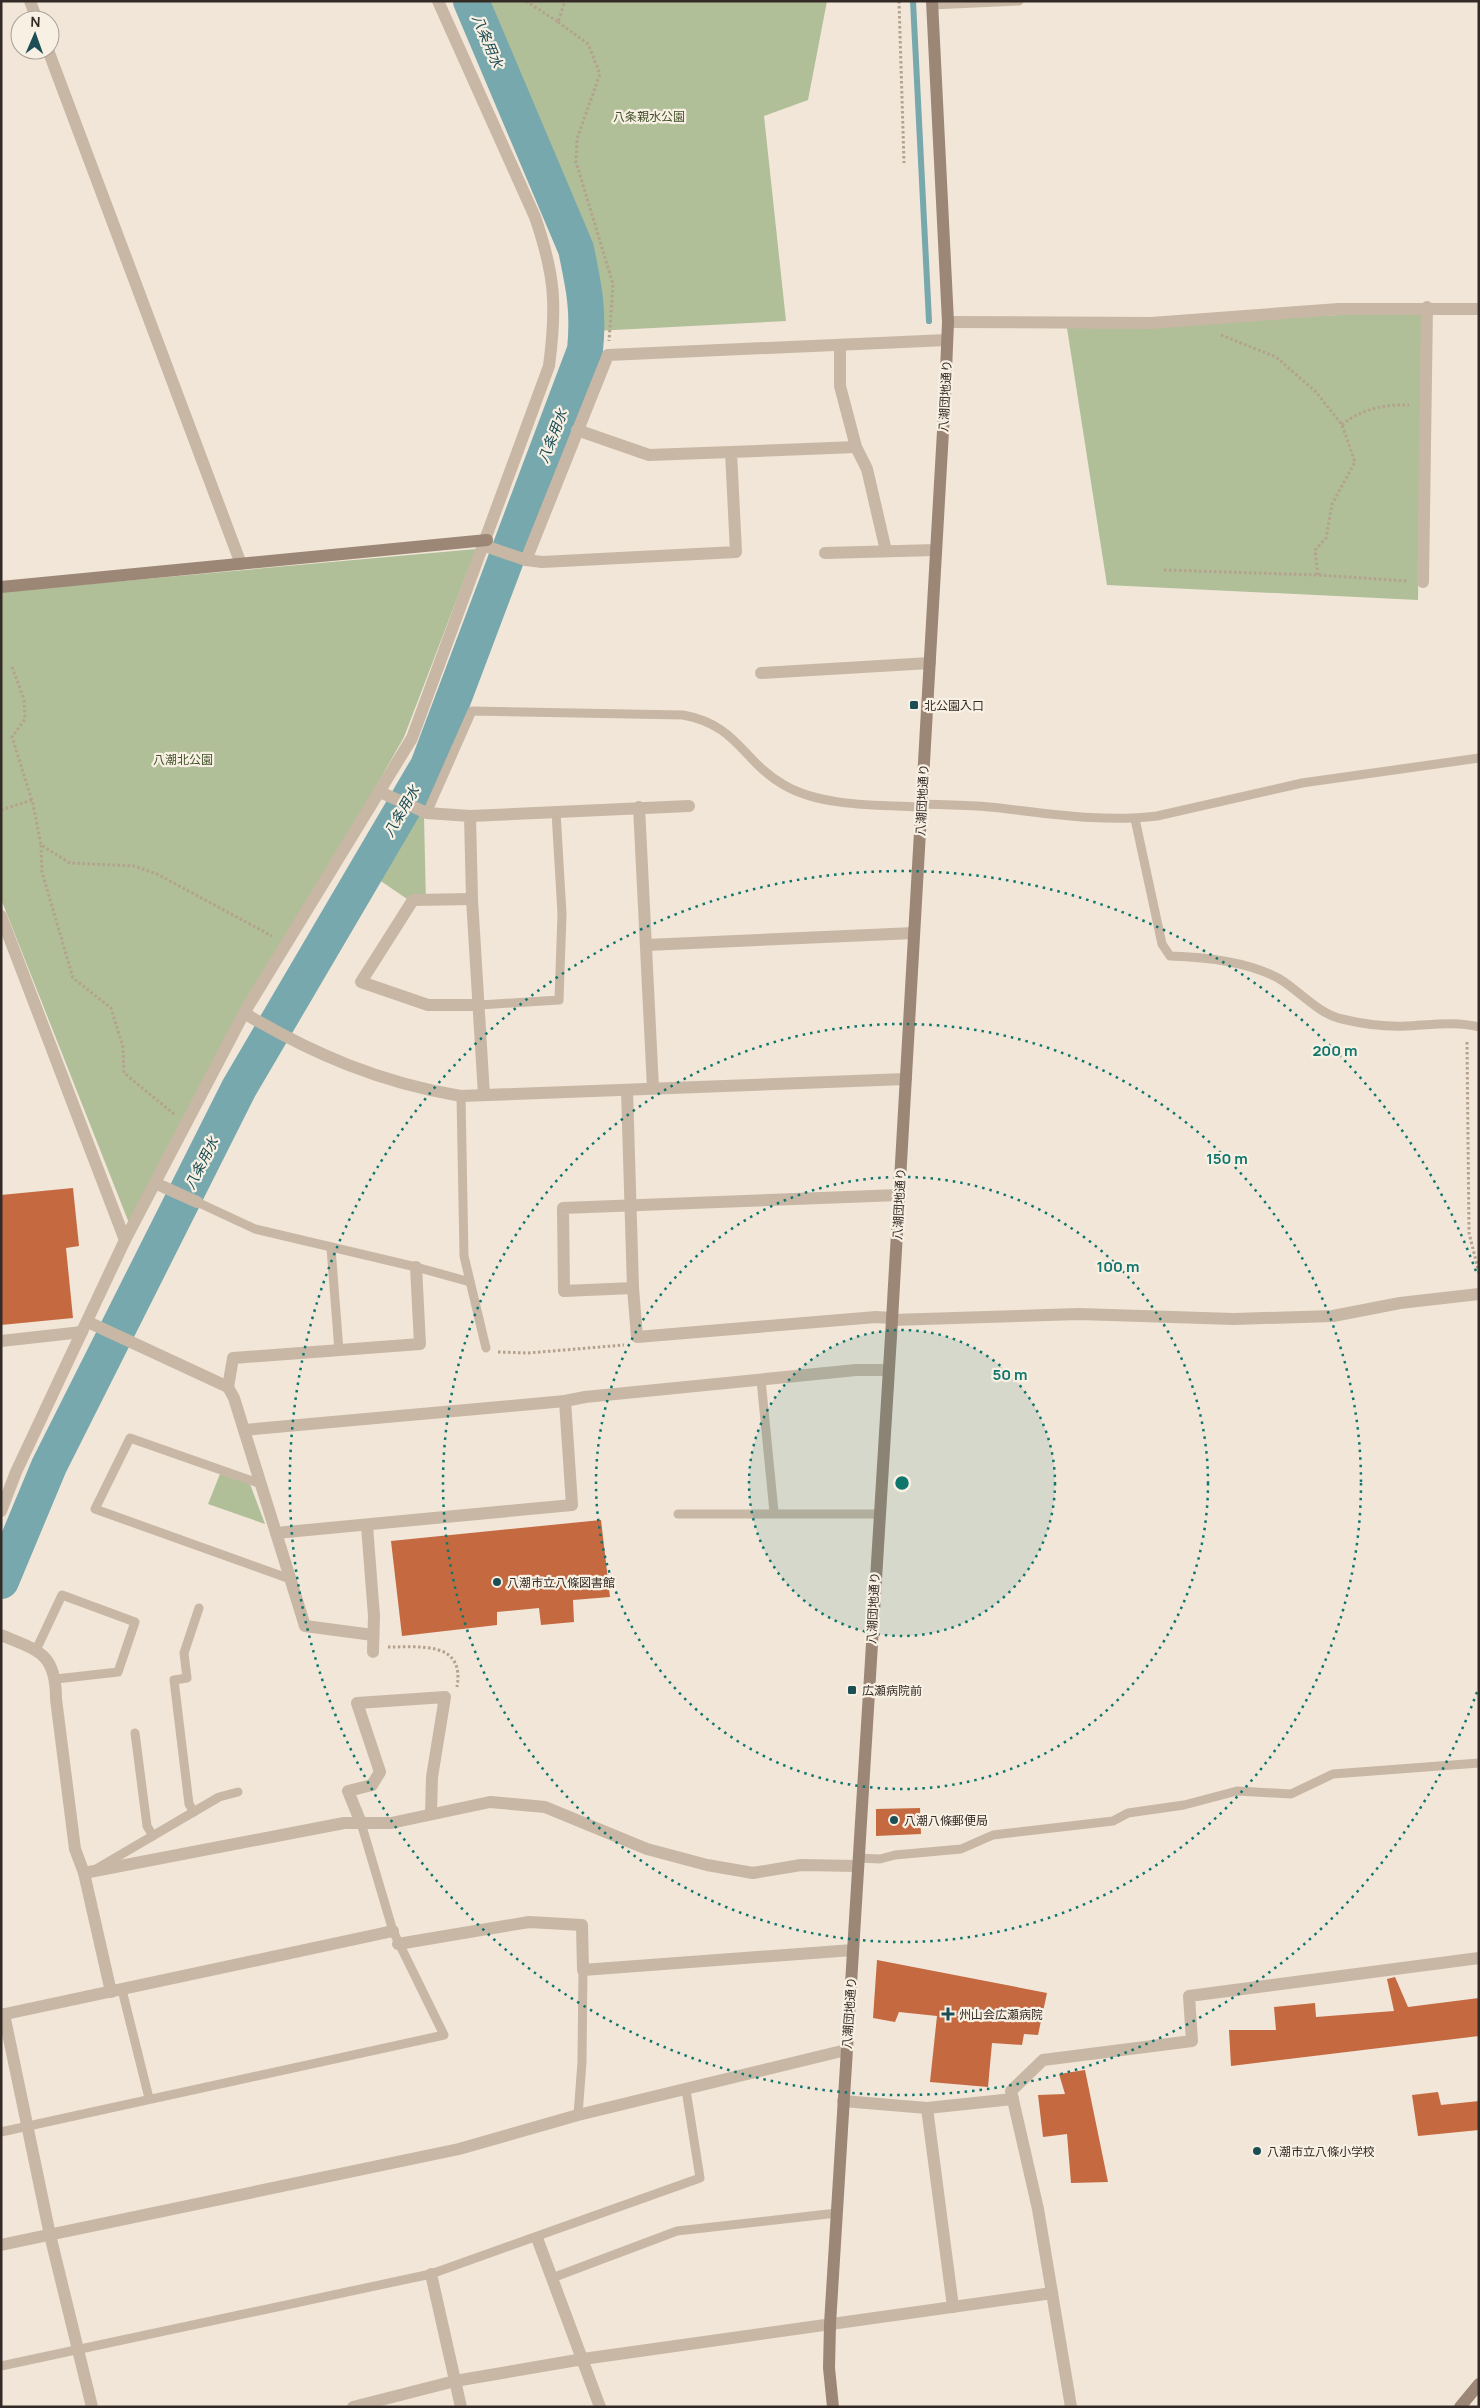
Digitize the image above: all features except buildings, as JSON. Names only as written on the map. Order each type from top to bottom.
[{"type":"street","points":[[1,1511],[16,1472],[90,1328],[126,1240],[244,1013],[412,738],[486,543],[549,366],[554,327],[554,288],[547,254],[535,217],[438,1]]},
{"type":"street","name":"八潮団地通り","points":[[833,2407],[829,2368],[830,2324],[878,1514],[892,1319],[948,322],[932,3]]},
{"type":"street","points":[[52,60],[241,564]]},
{"type":"street","points":[[948,322],[1151,322],[1339,309],[1427,307],[1479,309]]},
{"type":"street","points":[[1424,582],[1427,307]]},
{"type":"street","points":[[522,559],[608,355],[947,340]]},
{"type":"street","points":[[840,345],[840,386],[856,447],[867,469],[886,552]]},
{"type":"street","points":[[577,430],[649,455],[856,447]]},
{"type":"street","points":[[1,587],[486,543],[522,559],[542,562],[736,552],[731,452]]},
{"type":"street","points":[[825,553],[936,550]]},
{"type":"street","points":[[761,673],[930,663]]},
{"type":"street","points":[[380,792],[427,813],[470,816],[689,806]]},
{"type":"street","points":[[639,807],[653,1088]]},
{"type":"street","points":[[470,816],[472,899],[480,1005],[484,1095]]},
{"type":"street","points":[[472,899],[413,900],[361,982],[428,1005],[480,1005]]},
{"type":"street","points":[[1,916],[126,1240]]},
{"type":"street","points":[[647,945],[914,933]]},
{"type":"street","points":[[244,1013],[299,1043],[368,1074],[461,1096],[906,1078]]},
{"type":"street","points":[[627,1090],[632,1204],[633,1288],[637,1337],[876,1317],[892,1319],[1079,1314],[1234,1319],[1333,1316],[1400,1303],[1479,1294]]},
{"type":"street","points":[[155,1183],[197,1202]]},
{"type":"street","points":[[633,1288],[564,1291],[563,1208],[899,1195]]},
{"type":"street","points":[[373,1634],[305,1626],[244,1430],[228,1387],[233,1358],[420,1344],[416,1267]]},
{"type":"street","points":[[1,1341],[90,1328],[130,1343],[228,1387]]},
{"type":"street","points":[[244,1430],[565,1401],[585,1397],[856,1370],[888,1370]]},
{"type":"street","points":[[276,1533],[367,1526],[572,1504],[565,1401]]},
{"type":"street","points":[[367,1526],[373,1650]]},
{"type":"street","points":[[1,1635],[36,1650],[51,1663],[56,1678],[56,1699],[75,1849],[87,1873],[116,1991]]},
{"type":"street","points":[[360,1823],[348,1791],[372,1785],[380,1772],[357,1703],[445,1696],[432,1777],[431,1814]]},
{"type":"street","points":[[87,1873],[344,1823],[391,1823],[490,1802],[545,1807],[647,1849],[707,1865],[752,1873],[802,1865],[858,1862]]},
{"type":"street","points":[[398,1944],[529,1922],[582,1924],[582,1970],[853,1950]]},
{"type":"street","points":[[92,2407],[50,2234],[3,2014],[393,1931]]},
{"type":"street","points":[[1070,2407],[1038,2209],[1011,2091],[1043,2060],[1192,2041],[1189,1996],[1479,1958]]},
{"type":"street","points":[[1,2245],[459,2149],[578,2115],[846,2050]]},
{"type":"street","points":[[843,2101],[927,2108],[1013,2099]]},
{"type":"street","points":[[927,2108],[953,2306]]},
{"type":"street","points":[[537,2238],[600,2407]]},
{"type":"street","points":[[431,2274],[461,2407]]},
{"type":"street","points":[[353,2407],[455,2380],[582,2359],[1052,2293]]},
{"type":"street","points":[[1460,2407],[1479,2384]]},
{"type":"lane","points":[[932,3],[1019,1]]},
{"type":"lane","points":[[427,813],[472,711],[683,715],[700,718],[718,725],[769,774],[785,786],[851,804],[989,807],[1068,818],[1135,819],[1157,816],[1302,784],[1479,758]]},
{"type":"lane","points":[[480,1005],[559,1000],[562,914],[556,812]]},
{"type":"lane","points":[[1135,819],[1162,944],[1170,956],[1203,958],[1265,972],[1279,979],[1312,1003],[1340,1019],[1381,1026],[1441,1024],[1479,1027]]},
{"type":"lane","points":[[461,1096],[464,1256],[486,1348]]},
{"type":"lane","points":[[197,1202],[255,1229],[416,1267],[470,1282]]},
{"type":"lane","points":[[331,1248],[339,1351]]},
{"type":"lane","points":[[761,1380],[774,1512]]},
{"type":"lane","points":[[261,1484],[130,1438],[95,1509],[290,1579]]},
{"type":"lane","points":[[678,1514],[774,1512],[878,1514]]},
{"type":"lane","points":[[36,1650],[62,1595],[135,1622],[118,1672],[56,1678]]},
{"type":"lane","points":[[194,1812],[189,1804],[174,1680],[187,1678],[184,1653],[199,1608]]},
{"type":"lane","points":[[135,1733],[146,1826],[152,1836]]},
{"type":"lane","points":[[858,1862],[895,1855],[961,1849],[993,1835],[1113,1821],[1128,1813],[1184,1805],[1236,1791],[1291,1794],[1333,1774],[1479,1763]]},
{"type":"lane","points":[[87,1873],[220,1797],[238,1792]]},
{"type":"lane","points":[[1,2132],[149,2098],[444,2035],[398,1944],[360,1823]]},
{"type":"lane","points":[[578,2115],[582,2062],[582,1970]]},
{"type":"lane","points":[[116,1991],[149,2098]]},
{"type":"lane","points":[[1,2366],[431,2274],[537,2238],[700,2178],[686,2090]]},
{"type":"lane","points":[[552,2278],[677,2231],[837,2214]]},
{"type":"path","points":[[526,1],[588,44],[600,74],[577,139],[576,162],[614,284],[608,355]]},
{"type":"path","points":[[558,22],[565,1]]},
{"type":"path","points":[[899,1],[904,163]]},
{"type":"path","points":[[1213,332],[1276,357],[1316,392],[1342,425],[1355,462],[1332,504],[1326,538],[1315,550],[1318,575]]},
{"type":"path","points":[[1342,425],[1354,415],[1378,408],[1396,404],[1426,406]]},
{"type":"path","points":[[1164,570],[1318,575],[1424,582]]},
{"type":"path","points":[[12,667],[24,699],[25,719],[12,737],[32,800],[41,845],[42,872],[74,978],[112,1008],[123,1047],[124,1073],[186,1124]]},
{"type":"path","points":[[1,810],[32,800]]},
{"type":"path","points":[[41,845],[70,863],[134,866],[157,874],[286,944]]},
{"type":"path","points":[[1467,1042],[1469,1234],[1479,1273]]},
{"type":"path","points":[[486,1348],[501,1354],[528,1354],[631,1344],[637,1337]]},
{"type":"path","points":[[373,1650],[414,1647],[444,1651],[457,1663],[460,1673],[456,1696],[445,1696]]},
{"type":"green space","name":"八条親水公園","points":[[476,1],[827,1],[808,100],[764,116],[786,321],[595,331],[581,247]]},
{"type":"green space","points":[[1422,311],[1418,600],[1107,585],[1067,328]]},
{"type":"green space","name":"八潮北公園","points":[[476,549],[404,737],[129,1223],[1,899],[1,592]]},
{"type":"green space","points":[[406,807],[424,816],[426,904],[413,903],[369,873]]},
{"type":"green space","points":[[220,1474],[250,1484],[265,1524],[208,1504]]},
{"type":"waterway","name":"八条用水","points":[[1,1581],[49,1466],[239,1088],[428,766],[585,350],[585,299],[576,249],[471,1]]},
{"type":"waterway","points":[[913,1],[929,321]]},
{"type":"place","name":"北公園入口","points":[[914,705]]},
{"type":"place","name":"八潮市立八條図書館","points":[[497,1582]]},
{"type":"place","name":"広瀬病院前","points":[[852,1690]]},
{"type":"place","name":"八潮八條郵便局","points":[[894,1820]]},
{"type":"place","name":"州山会広瀬病院","points":[[948,2014]]},
{"type":"place","name":"八潮市立八條小学校","points":[[1257,2151]]}]
